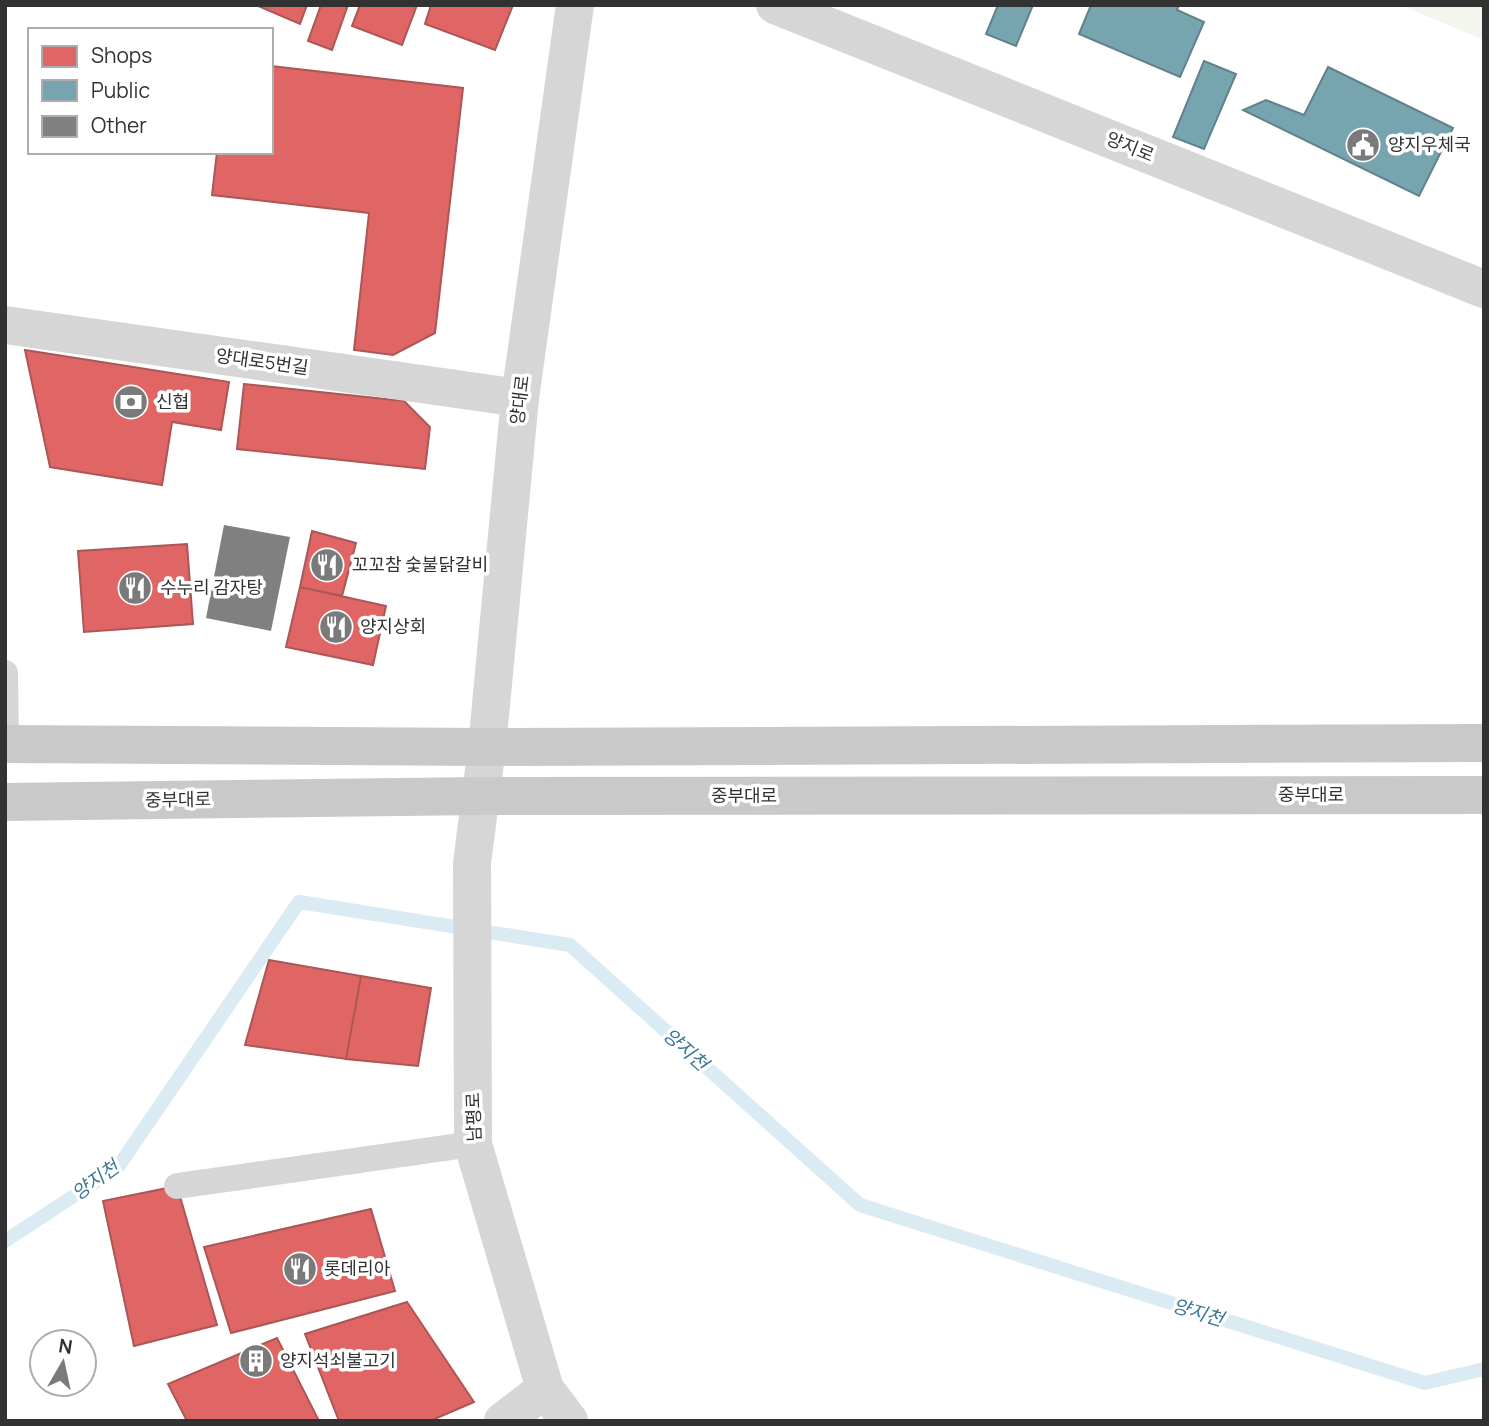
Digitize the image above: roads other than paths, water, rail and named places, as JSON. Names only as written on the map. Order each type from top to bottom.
[{"type":"main road","points":[[6,744],[487,747],[1484,743]]},
{"type":"main road","name":"중부대로","points":[[5,802],[482,796],[1484,795]]},
{"type":"street","name":"양대로","points":[[482,796],[520,398],[575,5]]},
{"type":"street","name":"양지로","points":[[775,5],[1484,289]]},
{"type":"street","name":"양대로5번길","points":[[5,325],[520,398]]},
{"type":"street","name":"남평로","points":[[482,796],[472,863],[473,1144],[545,1389],[569,1421]]},
{"type":"street","points":[[502,1421],[545,1389]]},
{"type":"lane","points":[[5,673],[6,744]]},
{"type":"lane","points":[[177,1186],[473,1144]]},
{"type":"waterway","name":"양지천","points":[[5,1241],[118,1167],[299,902],[570,945],[860,1205],[1425,1383],[1484,1369]]},
{"type":"place","name":"양지우체국","points":[[1363,145]]},
{"type":"place","name":"신협","points":[[131,402]]},
{"type":"place","name":"꼬꼬참 숯불닭갈비","points":[[327,565]]},
{"type":"place","name":"수누리 감자탕","points":[[135,588]]},
{"type":"place","name":"양지상회","points":[[336,627]]},
{"type":"place","name":"롯데리아","points":[[300,1269]]},
{"type":"place","name":"양지석쇠불고기","points":[[256,1361]]}]
